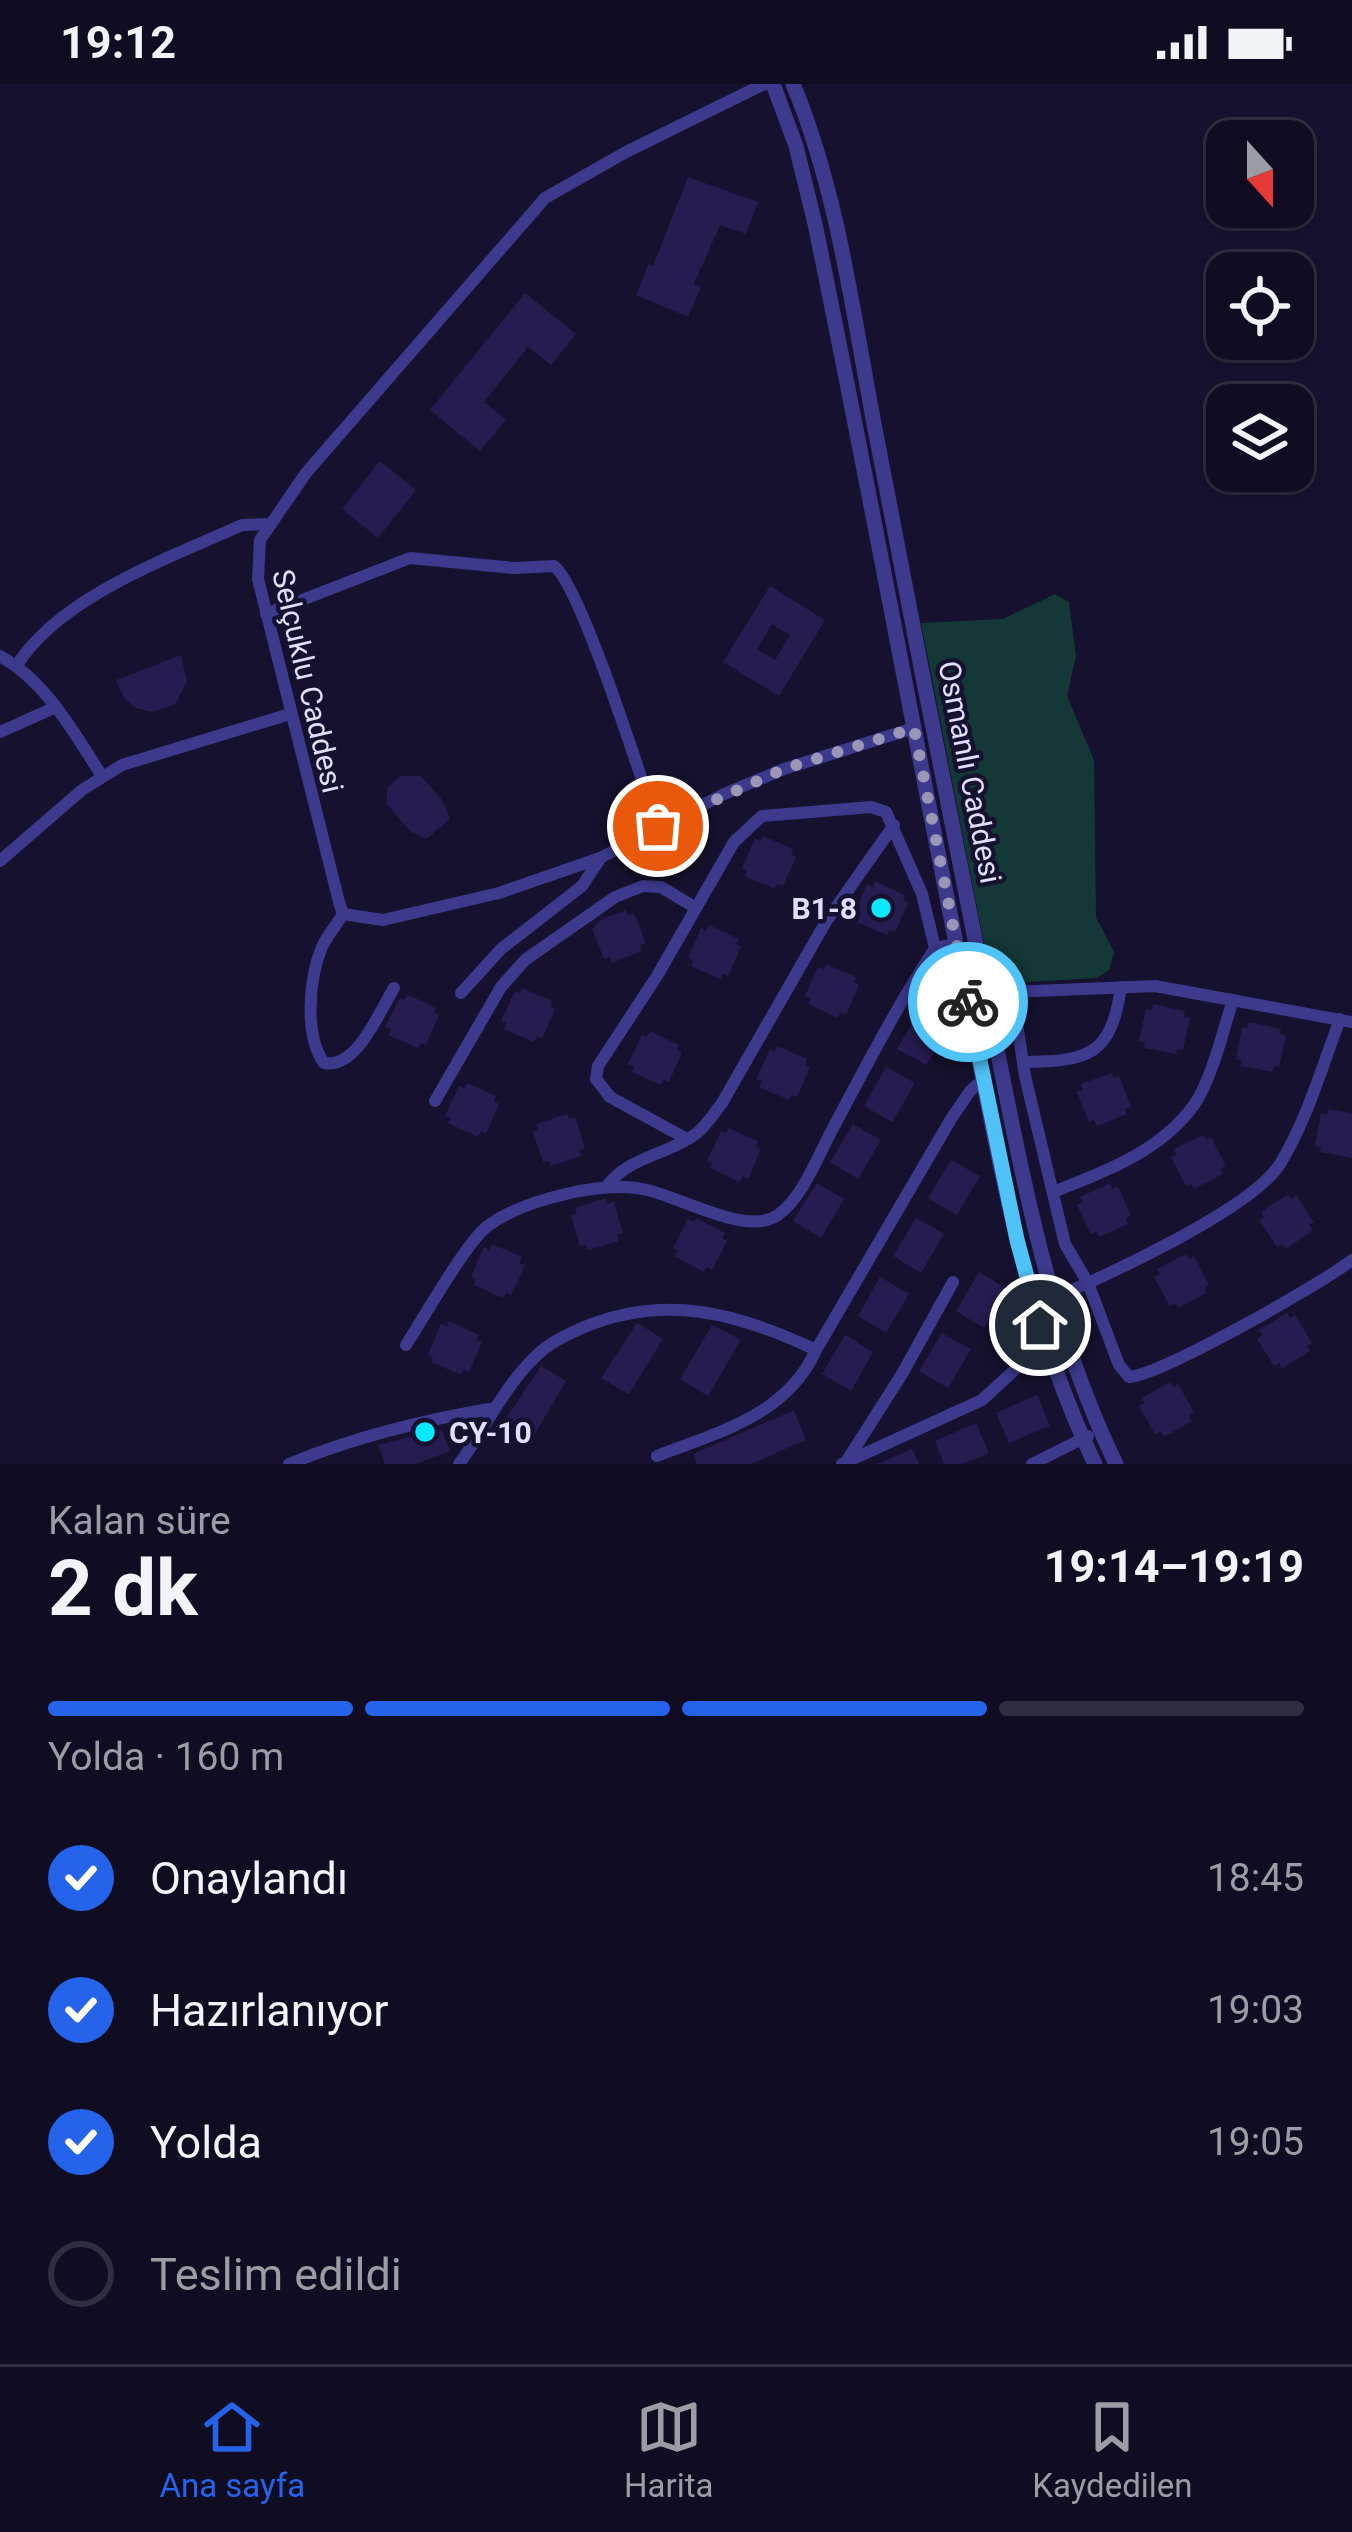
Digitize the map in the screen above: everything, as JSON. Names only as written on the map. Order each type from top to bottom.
[{"type":"street","name":"Selçuklu Caddesi","points":[[343,914],[266,614],[256,560],[269,524],[306,473],[545,198],[626,152],[769,84]]},
{"type":"street","name":"Osmanlı Caddesi","points":[[769,84],[805,179],[1026,1281],[1045,1342],[1095,1464]]},
{"type":"street","name":"Osmanlı Caddesi","points":[[793,84],[824,174],[975,940],[1052,1300],[1116,1464]]},
{"type":"street","points":[[17,665],[37,637],[80,603],[242,525],[269,524]]},
{"type":"street","points":[[266,614],[410,558],[514,568],[554,566],[564,573],[586,628],[658,826]]},
{"type":"street","points":[[0,656],[17,665],[56,707],[102,776]]},
{"type":"street","points":[[0,732],[56,707]]},
{"type":"street","points":[[0,862],[102,776],[147,755],[290,714]]},
{"type":"street","points":[[394,988],[351,1056],[333,1065],[324,1063],[312,1030],[313,996],[321,950],[343,914],[383,920],[499,893],[600,858],[784,769],[933,722]]},
{"type":"street","points":[[687,1139],[610,1097],[596,1079],[598,1066],[734,842],[762,816],[871,807],[886,812],[922,894],[935,948]]},
{"type":"street","points":[[606,1187],[620,1169],[701,1130],[722,1103],[827,920],[894,824]]},
{"type":"street","points":[[461,993],[501,949],[582,886],[600,858]]},
{"type":"street","points":[[434,1101],[501,986],[525,959],[616,897],[643,886],[661,887],[696,908]]},
{"type":"street","points":[[406,1345],[487,1226],[542,1201],[606,1187],[646,1190],[724,1216],[760,1222],[779,1215],[804,1182],[906,992],[935,948],[975,940]]},
{"type":"street","points":[[986,993],[1155,986],[1346,1021],[1278,1168],[1241,1200],[1052,1300]]},
{"type":"street","points":[[1023,1062],[1063,1062],[1089,1053],[1107,1039],[1116,1023],[1121,987]]},
{"type":"street","points":[[1012,990],[1023,1062],[1065,1244],[1088,1283],[1118,1365],[1130,1377],[1317,1283],[1352,1259]]},
{"type":"street","points":[[1053,1192],[1105,1172],[1157,1141],[1195,1104],[1233,1000]]},
{"type":"street","points":[[657,1456],[758,1416],[797,1385],[951,1119],[984,1079]]},
{"type":"street","points":[[844,1463],[902,1374],[953,1282]]},
{"type":"street","points":[[459,1464],[530,1361],[547,1345],[620,1312],[686,1308],[739,1320],[816,1350]]},
{"type":"street","points":[[844,1463],[982,1400],[1045,1342]]},
{"type":"street","points":[[290,1464],[354,1438],[495,1408]]},
{"type":"street","points":[[1032,1464],[1100,1430]]},
{"type":"green space","points":[[1055,594],[1069,602],[1076,656],[1067,696],[1094,760],[1096,917],[1114,952],[1109,970],[1097,978],[992,984],[921,623],[1003,619]]},
{"type":"building","points":[[688,177],[758,202],[746,234],[720,225],[694,284],[701,287],[688,317],[636,295],[649,264],[653,266]]},
{"type":"building","points":[[525,293],[576,334],[551,365],[528,347],[484,402],[506,420],[480,451],[430,410]]},
{"type":"building","points":[[380,461],[416,490],[378,538],[342,509]]},
{"type":"building","points":[[770,586],[825,620],[779,696],[723,662]],"holes":[[[772,624],[790,635],[775,660],[757,649]]]},
{"type":"building","points":[[181,655],[187,682],[175,704],[153,712],[136,708],[124,698],[116,680]]},
{"type":"building","points":[[400,776],[421,776],[442,800],[450,819],[426,839],[410,831],[386,803],[388,787]]},
{"type":"building","points":[[763,836],[793,849],[791,854],[796,857],[783,886],[777,884],[775,889],[745,876],[747,871],[742,868],[755,839],[761,841]]},
{"type":"building","name":"B1-8","points":[[875,881],[905,895],[903,900],[908,903],[895,932],[889,930],[887,935],[857,922],[860,917],[854,914],[867,884],[873,887]]},
{"type":"building","points":[[626,910],[628,915],[634,913],[646,943],[640,945],[642,951],[612,963],[610,957],[604,959],[592,929],[602,919]]},
{"type":"building","points":[[709,925],[739,939],[736,944],[741,946],[728,976],[723,974],[720,979],[691,966],[693,961],[688,958],[701,928],[706,931]]},
{"type":"building","points":[[826,964],[856,977],[854,982],[859,985],[846,1015],[840,1012],[838,1018],[808,1004],[811,999],[805,996],[818,967],[824,969]]},
{"type":"building","points":[[522,988],[552,1001],[550,1007],[555,1009],[542,1039],[537,1036],[534,1042],[504,1029],[507,1023],[501,1021],[515,991],[520,993]]},
{"type":"building","points":[[407,994],[436,1008],[434,1013],[439,1015],[426,1045],[421,1043],[418,1048],[388,1035],[391,1029],[385,1027],[400,998],[404,1000]]},
{"type":"building","points":[[1153,1004],[1185,1011],[1184,1017],[1190,1018],[1183,1050],[1177,1049],[1176,1054],[1144,1048],[1145,1042],[1139,1041],[1146,1009],[1152,1010]]},
{"type":"building","points":[[920,1010],[949,1027],[926,1065],[897,1049]]},
{"type":"building","points":[[1249,1022],[1281,1029],[1280,1034],[1286,1036],[1279,1067],[1274,1066],[1272,1072],[1240,1066],[1242,1060],[1236,1059],[1242,1027],[1248,1028]]},
{"type":"building","points":[[650,1031],[679,1045],[677,1050],[682,1052],[669,1082],[664,1080],[661,1085],[632,1072],[634,1067],[628,1064],[642,1035],[647,1037]]},
{"type":"building","points":[[777,1046],[807,1059],[805,1065],[810,1067],[797,1097],[792,1095],[789,1100],[759,1087],[762,1081],[756,1079],[770,1049],[775,1052]]},
{"type":"building","points":[[886,1067],[915,1083],[892,1122],[864,1106]]},
{"type":"building","points":[[1111,1073],[1114,1078],[1119,1076],[1131,1107],[1125,1109],[1127,1114],[1097,1126],[1094,1120],[1089,1122],[1077,1092],[1083,1090],[1081,1084]]},
{"type":"building","points":[[467,1083],[496,1096],[494,1101],[499,1104],[486,1134],[481,1131],[478,1137],[448,1123],[451,1118],[445,1116],[459,1086],[464,1088]]},
{"type":"building","points":[[1328,1109],[1352,1113],[1352,1158],[1320,1152],[1321,1147],[1315,1146],[1321,1113],[1327,1115]]},
{"type":"building","points":[[567,1114],[569,1119],[575,1117],[585,1148],[581,1156],[550,1166],[549,1161],[543,1162],[533,1132],[538,1130],[536,1124]]},
{"type":"building","points":[[853,1124],[881,1140],[858,1179],[830,1162]]},
{"type":"building","points":[[728,1128],[758,1141],[756,1146],[761,1149],[748,1179],[743,1176],[740,1182],[710,1168],[713,1163],[707,1161],[721,1131],[726,1133]]},
{"type":"building","points":[[1203,1135],[1206,1140],[1211,1137],[1226,1166],[1220,1169],[1223,1174],[1194,1189],[1191,1184],[1186,1186],[1171,1157],[1177,1155],[1174,1149]]},
{"type":"building","points":[[951,1160],[980,1176],[957,1215],[928,1198]]},
{"type":"building","points":[[817,1183],[844,1199],[821,1238],[793,1221]]},
{"type":"building","points":[[1110,1183],[1112,1189],[1118,1186],[1131,1216],[1126,1218],[1128,1224],[1099,1237],[1096,1232],[1091,1234],[1077,1205],[1083,1202],[1080,1197]]},
{"type":"building","points":[[1288,1194],[1291,1199],[1296,1195],[1314,1222],[1309,1225],[1313,1230],[1286,1249],[1282,1244],[1277,1247],[1259,1220],[1264,1217],[1261,1212]]},
{"type":"building","points":[[606,1198],[608,1204],[614,1202],[623,1233],[617,1235],[619,1241],[588,1250],[580,1246],[571,1215],[577,1214],[575,1208]]},
{"type":"building","points":[[696,1218],[725,1233],[722,1238],[727,1241],[712,1270],[706,1267],[704,1272],[675,1256],[678,1251],[673,1248],[688,1219],[694,1222]]},
{"type":"building","points":[[916,1218],[944,1234],[921,1273],[893,1256]]},
{"type":"building","points":[[492,1244],[522,1257],[519,1263],[525,1265],[511,1295],[506,1293],[503,1298],[474,1285],[476,1279],[471,1277],[484,1247],[489,1250]]},
{"type":"building","points":[[1186,1254],[1189,1259],[1194,1256],[1209,1285],[1204,1288],[1207,1293],[1178,1308],[1175,1303],[1170,1306],[1154,1277],[1160,1274],[1157,1269]]},
{"type":"building","points":[[979,1272],[1007,1289],[984,1328],[956,1311]]},
{"type":"building","points":[[880,1277],[909,1294],[886,1333],[858,1316]]},
{"type":"building","points":[[1287,1313],[1290,1318],[1295,1315],[1312,1343],[1307,1346],[1310,1351],[1282,1368],[1279,1363],[1274,1366],[1257,1339],[1262,1335],[1259,1330]]},
{"type":"building","points":[[449,1321],[479,1335],[476,1340],[482,1342],[469,1372],[463,1370],[461,1375],[431,1362],[433,1357],[428,1354],[441,1324],[447,1327]]},
{"type":"building","points":[[637,1323],[663,1339],[629,1394],[601,1378]]},
{"type":"building","points":[[712,1325],[741,1340],[708,1396],[680,1379]]},
{"type":"building","points":[[942,1333],[971,1349],[948,1388],[919,1371]]},
{"type":"building","points":[[845,1335],[873,1352],[851,1391],[822,1374]]},
{"type":"building","points":[[541,1366],[566,1381],[533,1437],[505,1420]]},
{"type":"building","points":[[1170,1382],[1173,1387],[1178,1384],[1194,1412],[1189,1416],[1192,1421],[1164,1437],[1161,1432],[1155,1434],[1139,1406],[1145,1403],[1142,1398]]},
{"type":"building","points":[[1037,1395],[1050,1426],[1009,1443],[996,1413]]},
{"type":"building","points":[[794,1410],[806,1440],[751,1464],[697,1464],[693,1454]]},
{"type":"building","points":[[976,1423],[989,1453],[963,1464],[944,1464],[935,1441]]},
{"type":"building","name":"CY-10","points":[[441,1429],[450,1451],[416,1464],[385,1464],[378,1445]]},
{"type":"building","points":[[912,1449],[919,1464],[877,1464]]},
{"type":"way so far","points":[[658,826],[784,769],[914,728],[968,1002]]},
{"type":"place","name":"B1-8","points":[[881,908]]},
{"type":"place","name":"CY-10","points":[[425,1432]]},
{"type":"route","points":[[968,1002],[1026,1281],[1040,1325]]}]
